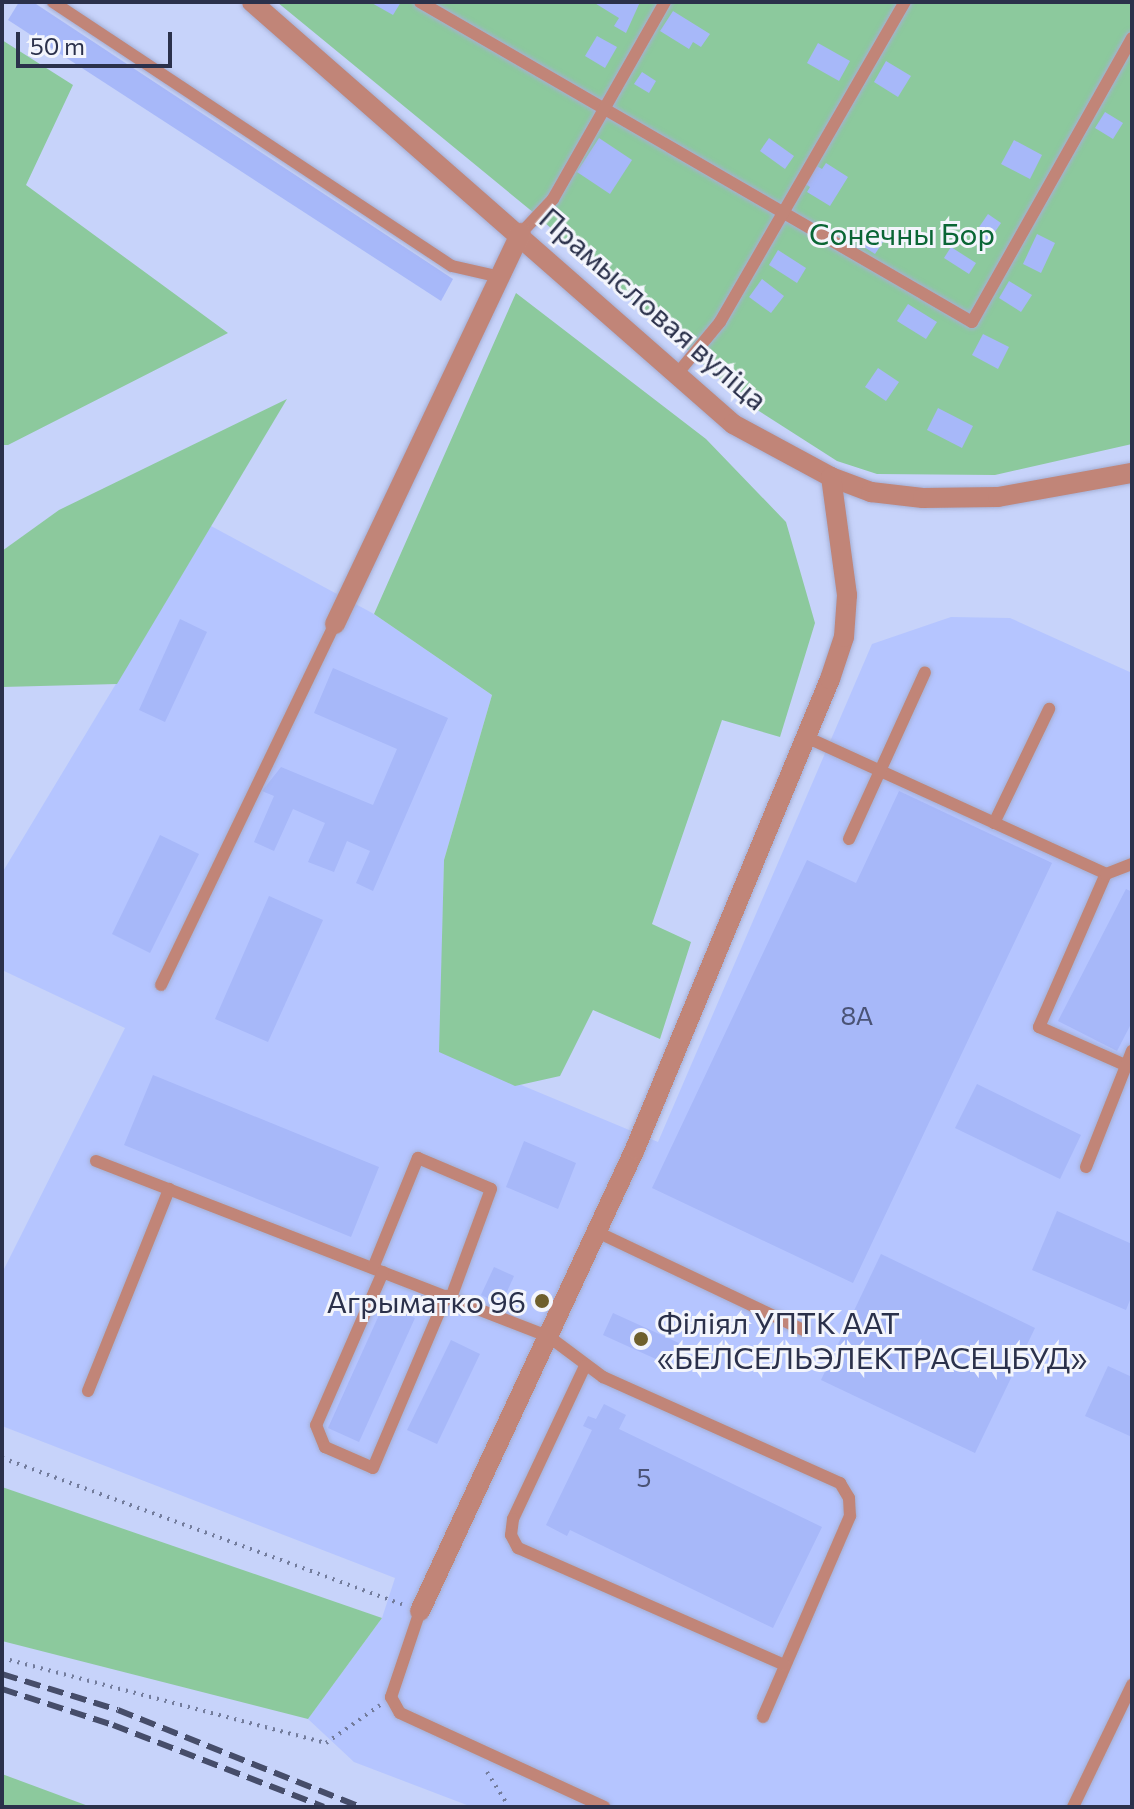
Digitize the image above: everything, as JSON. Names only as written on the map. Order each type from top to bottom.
[{"type":"street","name":"Прамысловая вуліца","points":[[252,2],[521,233],[733,424],[831,477],[871,492],[923,498],[998,497],[1132,473]]},
{"type":"street","points":[[335,624],[521,233]]},
{"type":"street","points":[[420,1611],[597,1232],[806,737],[844,637],[847,595],[831,477]]},
{"type":"lane","points":[[53,2],[452,266],[500,277]]},
{"type":"lane","points":[[420,2],[972,322],[1132,38]]},
{"type":"lane","points":[[521,233],[553,199],[665,2]]},
{"type":"lane","points":[[677,374],[720,322],[905,2]]},
{"type":"lane","points":[[161,985],[335,624]]},
{"type":"lane","points":[[849,839],[925,672]]},
{"type":"lane","points":[[994,823],[1049,709]]},
{"type":"lane","points":[[806,737],[1106,874]]},
{"type":"lane","points":[[1125,1065],[1039,1027],[1106,874],[1132,864]]},
{"type":"lane","points":[[1086,1167],[1132,1051]]},
{"type":"lane","points":[[418,1158],[491,1189],[448,1297],[373,1468],[325,1447],[316,1425],[378,1270],[418,1158]]},
{"type":"lane","points":[[96,1161],[548,1336],[585,1366],[840,1483],[849,1498],[850,1516],[763,1717]]},
{"type":"lane","points":[[88,1391],[169,1189]]},
{"type":"lane","points":[[597,1232],[803,1330]]},
{"type":"lane","points":[[585,1366],[513,1519],[511,1535],[518,1548],[784,1665]]},
{"type":"lane","points":[[420,1611],[391,1697],[400,1713],[604,1807]]},
{"type":"lane","points":[[1073,1807],[1132,1685]]},
{"type":"path","points":[[2,1458],[420,1611]]},
{"type":"path","points":[[2,1658],[326,1743],[391,1697]]},
{"type":"path","points":[[470,1745],[509,1807]]},
{"type":"shaded area","points":[[211,526],[374,614],[492,695],[444,860],[440,1051],[658,1142],[872,644],[951,617],[1010,618],[1132,673],[1132,1807],[472,1807],[354,1762],[308,1719],[382,1618],[395,1578],[2,1426],[2,1273],[125,1028],[2,970],[2,873]]},
{"type":"green space","name":"Сонечны Бор","points":[[277,2],[1132,2],[1132,444],[995,475],[877,474],[837,461],[748,404],[534,213]]},
{"type":"green space","points":[[2,40],[73,85],[26,185],[228,333],[8,445],[2,445]]},
{"type":"green space","points":[[516,293],[706,439],[786,522],[815,623],[780,737],[722,720],[652,924],[691,942],[660,1039],[593,1010],[560,1076],[515,1086],[439,1052],[444,860],[492,695],[374,614]]},
{"type":"green space","points":[[287,399],[117,684],[2,687],[2,551],[59,510]]},
{"type":"green space","points":[[2,1487],[382,1618],[308,1719],[2,1641]]},
{"type":"green space","points":[[2,1774],[91,1807],[2,1807]]},
{"type":"building","points":[[19,2],[33,2],[453,279],[441,301],[8,20]]},
{"type":"building","points":[[370,2],[401,2],[393,15]]},
{"type":"building","points":[[593,2],[640,2],[626,33],[614,26],[619,18]]},
{"type":"building","points":[[673,11],[710,34],[701,47],[693,42],[689,49],[660,31]]},
{"type":"building","points":[[597,36],[617,47],[605,68],[585,56]]},
{"type":"building","points":[[818,43],[850,61],[839,81],[807,63]]},
{"type":"building","points":[[886,61],[911,76],[898,97],[874,82]]},
{"type":"building","points":[[642,72],[656,81],[649,93],[634,84]]},
{"type":"building","points":[[1105,112],[1123,123],[1113,139],[1095,128]]},
{"type":"building","points":[[599,138],[632,160],[610,194],[577,172]]},
{"type":"building","points":[[769,138],[794,156],[785,169],[760,151]]},
{"type":"building","points":[[1014,140],[1042,155],[1030,179],[1001,164]]},
{"type":"building","points":[[826,163],[848,177],[830,206],[807,192],[810,187],[804,183],[815,165],[822,169]]},
{"type":"building","points":[[988,214],[1001,223],[984,248],[971,239]]},
{"type":"building","points":[[875,229],[887,236],[875,254],[864,247]]},
{"type":"building","points":[[1037,234],[1055,243],[1041,273],[1023,264]]},
{"type":"building","points":[[951,247],[976,263],[969,274],[944,258]]},
{"type":"building","points":[[778,250],[806,268],[797,283],[769,265]]},
{"type":"building","points":[[762,279],[784,296],[771,313],[749,297]]},
{"type":"building","points":[[1009,281],[1032,295],[1021,312],[999,298]]},
{"type":"building","points":[[908,304],[937,322],[926,339],[897,321]]},
{"type":"building","points":[[983,334],[1009,347],[998,369],[972,355]]},
{"type":"building","points":[[878,368],[899,382],[886,401],[865,387]]},
{"type":"building","points":[[938,408],[973,426],[962,448],[927,430]]},
{"type":"building","points":[[180,619],[207,632],[165,722],[139,710]]},
{"type":"building","points":[[333,668],[448,718],[373,891],[356,883],[370,851],[347,841],[334,872],[308,862],[325,823],[293,809],[274,851],[254,842],[274,796],[262,791],[281,767],[373,805],[397,749],[314,713]]},
{"type":"building","points":[[899,791],[1052,863],[853,1283],[652,1188],[807,860],[856,883]]},
{"type":"building","points":[[160,835],[199,854],[150,953],[112,934]]},
{"type":"building","points":[[1126,889],[1132,892],[1132,1022],[1117,1051],[1058,1021]]},
{"type":"building","points":[[269,896],[323,920],[268,1042],[215,1019]]},
{"type":"building","points":[[153,1075],[379,1167],[351,1237],[124,1145]]},
{"type":"building","points":[[977,1084],[1081,1135],[1060,1179],[955,1128]]},
{"type":"building","points":[[524,1141],[576,1163],[558,1209],[506,1187]]},
{"type":"building","points":[[1057,1211],[1132,1244],[1132,1295],[1126,1310],[1032,1270]]},
{"type":"building","points":[[881,1254],[1035,1328],[975,1453],[821,1380]]},
{"type":"building","points":[[494,1267],[514,1276],[501,1305],[481,1295]]},
{"type":"building","points":[[384,1304],[415,1318],[359,1442],[328,1428]]},
{"type":"building","name":"Філіял УПТК ААТ «БЕЛСЕЛЬЭЛЕКТРАСЕЦБУД»","points":[[613,1313],[679,1343],[669,1365],[603,1335]]},
{"type":"building","points":[[451,1340],[480,1354],[437,1444],[407,1430]]},
{"type":"building","points":[[1108,1366],[1132,1377],[1132,1437],[1085,1416]]},
{"type":"building","points":[[604,1404],[626,1415],[619,1429],[822,1527],[773,1628],[570,1530],[567,1536],[546,1525],[592,1430],[583,1426],[588,1416],[596,1419]]},
{"type":"railway","points":[[2,1674],[118,1710],[361,1807]]},
{"type":"railway","points":[[2,1689],[113,1725],[324,1807]]},
{"type":"place","name":"Агрыматко 96","points":[[542,1301]]},
{"type":"place","name":"Філіял УПТК ААТ «БЕЛСЕЛЬЭЛЕКТРАСЕЦБУД»","points":[[641,1339]]}]
